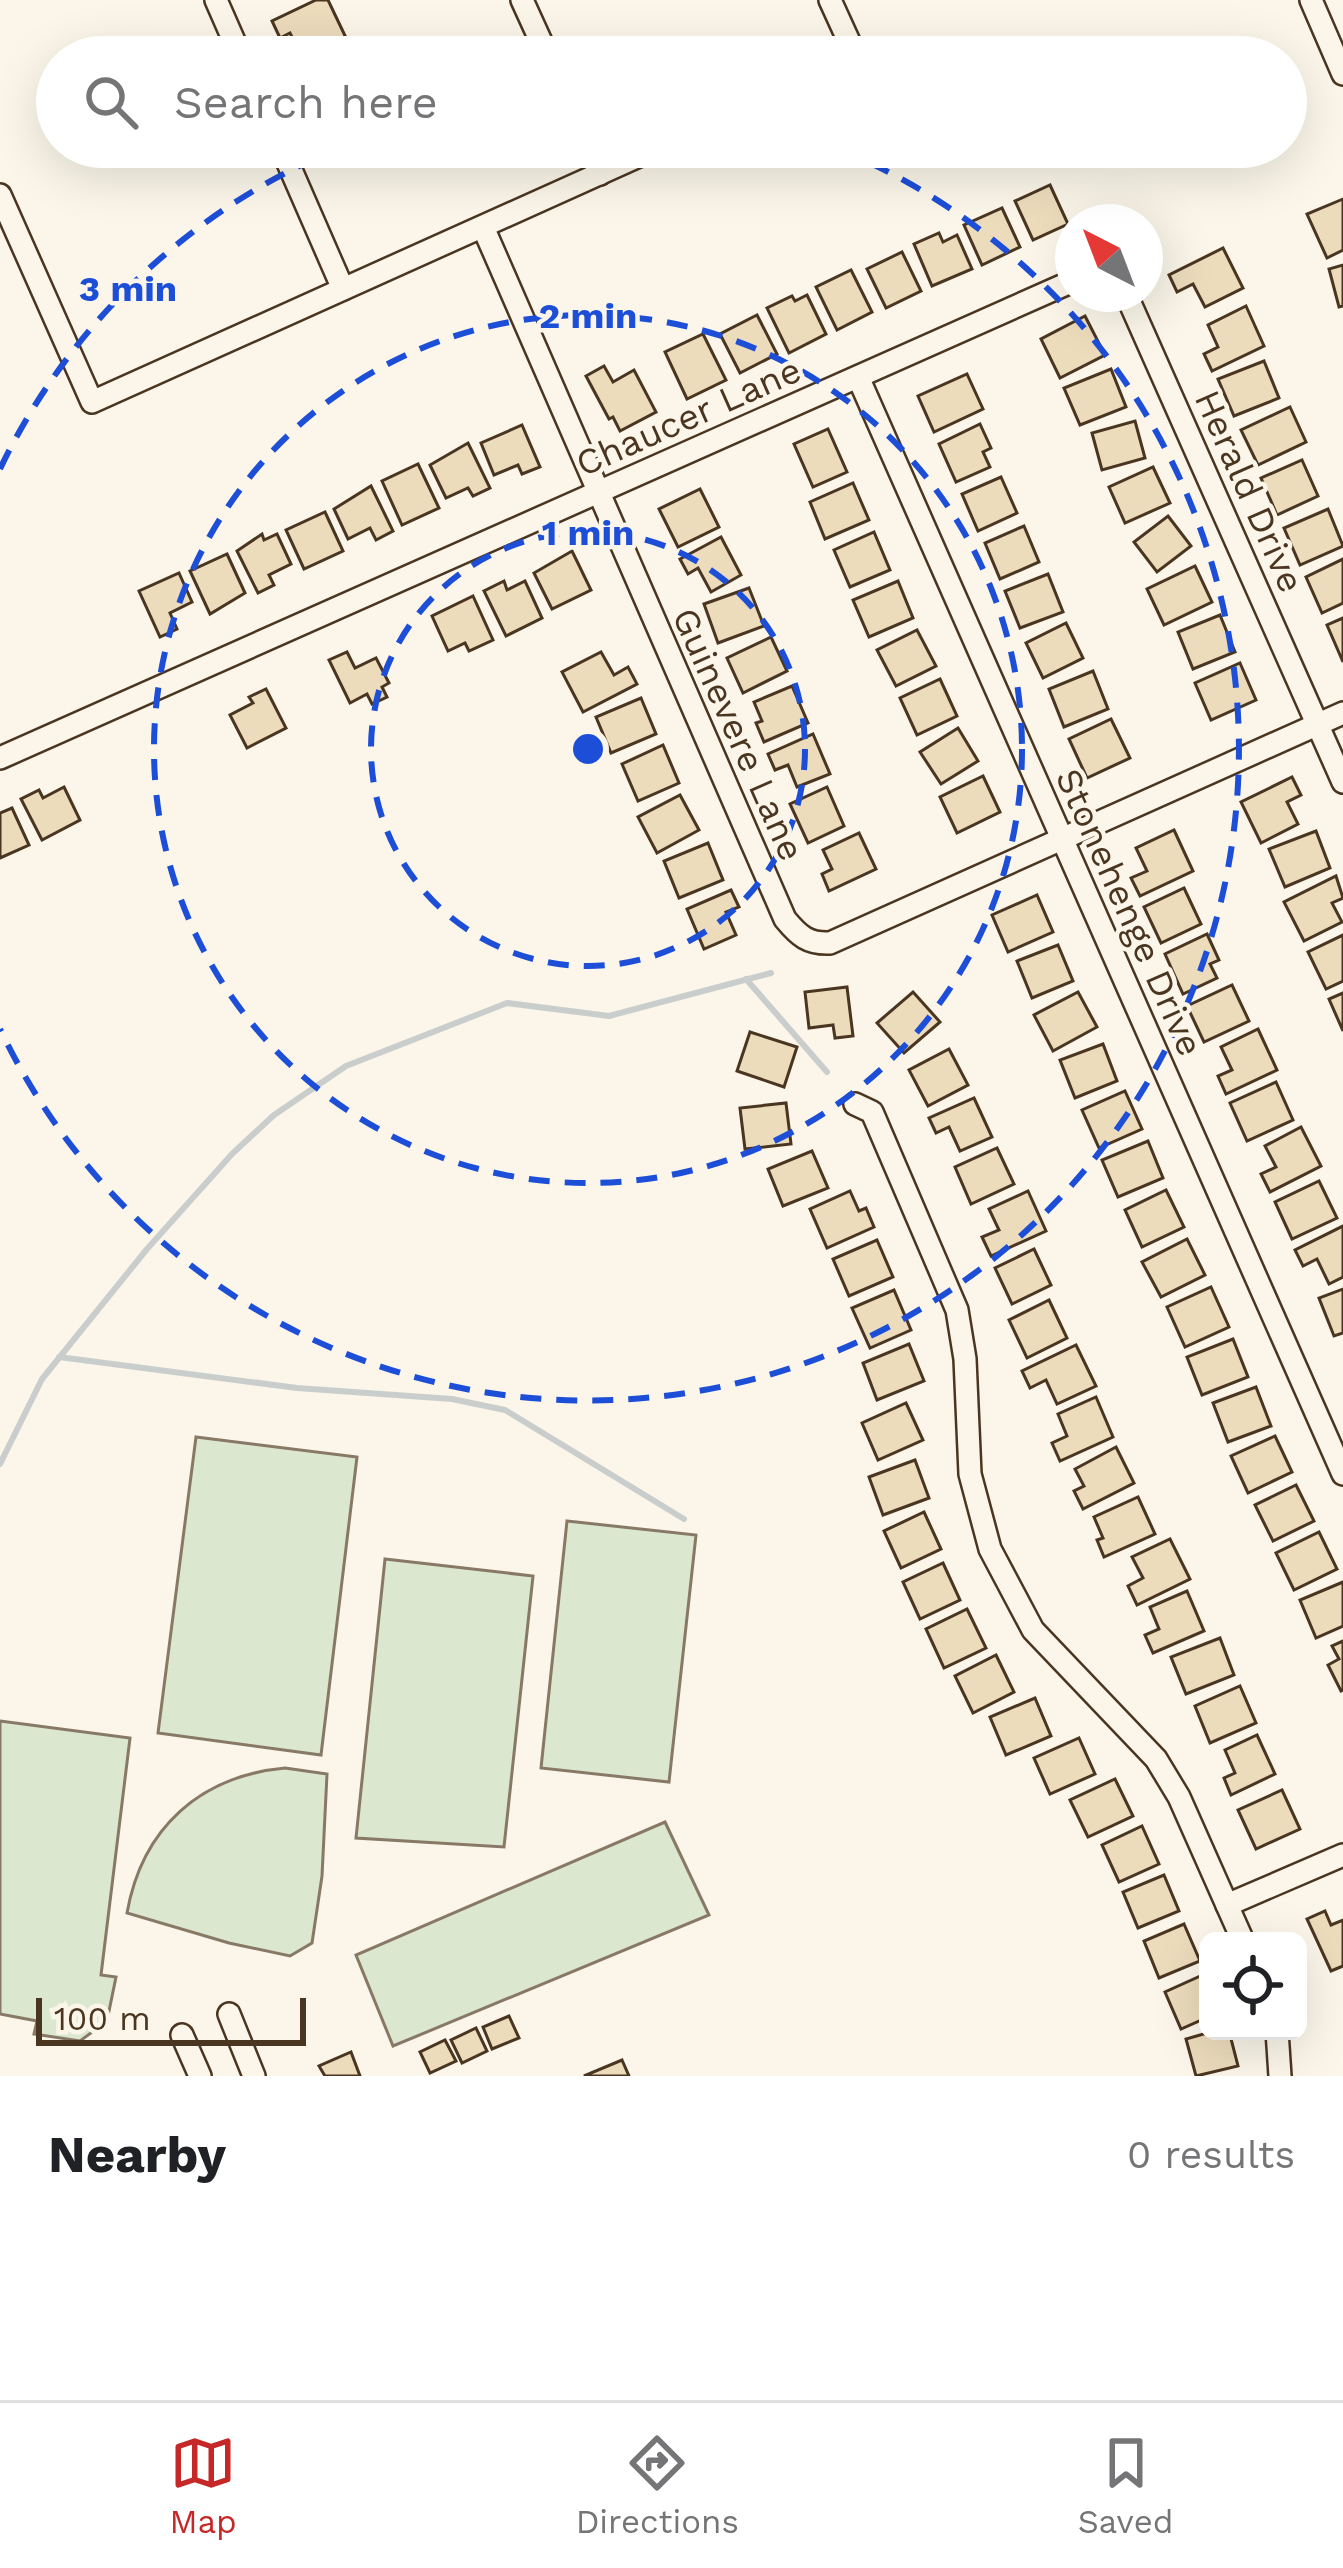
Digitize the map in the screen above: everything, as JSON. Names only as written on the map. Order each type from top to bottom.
[{"type":"street","points":[[216,0],[232,36]]},
{"type":"street","points":[[522,0],[538,36]]},
{"type":"street","points":[[830,0],[846,36]]},
{"type":"street","points":[[1311,0],[1343,74]]},
{"type":"street","points":[[289,168],[343,289]]},
{"type":"street","points":[[597,168],[600,174]]},
{"type":"street","points":[[1,199],[92,401],[613,168]]},
{"type":"street","name":"Guinevere Lane","points":[[483,227],[785,919],[798,935],[814,944],[830,943],[1061,838]]},
{"type":"street","name":"Chaucer Lane","points":[[0,758],[1055,289]]},
{"type":"street","name":"Herald Drive","points":[[1134,312],[1343,782]]},
{"type":"street","name":"Stonehenge Drive","points":[[858,377],[1343,1474]]},
{"type":"street","points":[[1061,838],[1343,713]]},
{"type":"street","points":[[855,1104],[872,1112],[957,1310],[965,1359],[970,1474],[998,1565],[1033,1630],[1156,1759],[1179,1797],[1239,1932]]},
{"type":"street","points":[[1227,1905],[1343,1855]]},
{"type":"street","points":[[229,2014],[254,2076]]},
{"type":"street","points":[[182,2035],[200,2076]]},
{"type":"street","points":[[1278,2040],[1280,2076]]},
{"type":"green space","points":[[196,1437],[357,1457],[321,1755],[158,1733]]},
{"type":"green space","points":[[567,1521],[696,1535],[669,1782],[541,1768]]},
{"type":"green space","points":[[385,1559],[533,1576],[504,1847],[356,1838]]},
{"type":"green space","points":[[0,1721],[130,1738],[101,1975],[116,1977],[107,2021],[80,2041],[34,2034],[37,2021],[0,2014]]},
{"type":"green space","points":[[285,1768],[327,1774],[322,1876],[312,1943],[290,1956],[127,1913],[146,1856],[180,1812],[227,1782]]},
{"type":"green space","points":[[665,1822],[709,1915],[393,2046],[356,1955]]},
{"type":"building","points":[[316,0],[328,0],[345,36],[279,36],[272,21]]},
{"type":"building","points":[[1050,185],[1059,204],[1055,204],[1055,230],[1033,240],[1015,201]]},
{"type":"building","points":[[1343,199],[1343,250],[1327,258],[1307,214]]},
{"type":"building","points":[[1002,208],[1020,247],[982,265],[964,225]]},
{"type":"building","points":[[939,233],[943,242],[957,235],[972,269],[932,286],[914,244]]},
{"type":"building","points":[[1223,248],[1243,288],[1205,307],[1193,284],[1177,292],[1169,275]]},
{"type":"building","points":[[902,252],[921,291],[886,308],[867,269]]},
{"type":"building","points":[[1343,265],[1343,306],[1339,307],[1329,269]]},
{"type":"building","points":[[851,270],[872,312],[837,330],[816,287]]},
{"type":"building","points":[[807,295],[826,334],[789,353],[767,308],[792,296],[795,301]]},
{"type":"building","points":[[1246,306],[1264,346],[1212,371],[1204,354],[1218,347],[1208,325]]},
{"type":"building","points":[[757,315],[777,354],[740,373],[720,334]]},
{"type":"building","points":[[1085,316],[1105,355],[1060,378],[1041,339]]},
{"type":"building","points":[[703,334],[726,380],[687,399],[665,352]]},
{"type":"building","points":[[1264,361],[1279,398],[1234,416],[1218,379]]},
{"type":"building","points":[[604,366],[613,382],[634,370],[656,412],[620,431],[586,376]]},
{"type":"building","points":[[1111,369],[1126,407],[1080,425],[1064,388]]},
{"type":"building","points":[[967,374],[983,409],[934,432],[918,396]]},
{"type":"building","points":[[1290,407],[1306,442],[1258,465],[1241,430]]},
{"type":"building","points":[[1135,421],[1145,458],[1102,470],[1092,433]]},
{"type":"building","points":[[980,424],[991,448],[983,452],[990,467],[956,482],[939,444]]},
{"type":"building","points":[[522,425],[540,467],[522,474],[518,465],[494,475],[481,443]]},
{"type":"building","points":[[828,429],[847,472],[813,487],[794,444]]},
{"type":"building","points":[[468,443],[490,488],[473,496],[468,488],[446,498],[430,465]]},
{"type":"building","points":[[1302,460],[1318,496],[1277,515],[1261,478]]},
{"type":"building","points":[[418,464],[439,508],[402,525],[382,481]]},
{"type":"building","points":[[1153,467],[1170,503],[1125,523],[1109,487]]},
{"type":"building","points":[[1001,477],[1017,513],[978,531],[962,494]]},
{"type":"building","points":[[853,483],[869,520],[825,539],[810,502]]},
{"type":"building","points":[[371,486],[393,531],[376,540],[370,528],[348,539],[334,509]]},
{"type":"building","points":[[700,489],[719,527],[678,547],[659,509]]},
{"type":"building","points":[[1328,509],[1343,546],[1300,565],[1284,528]]},
{"type":"building","points":[[325,512],[343,551],[304,569],[286,530]]},
{"type":"building","points":[[1168,516],[1191,546],[1157,572],[1134,542]]},
{"type":"building","points":[[1024,526],[1039,562],[1000,579],[985,543]]},
{"type":"building","points":[[874,532],[890,570],[850,587],[834,550]]},
{"type":"building","points":[[262,534],[264,540],[277,534],[291,564],[269,575],[274,585],[258,593],[237,551]]},
{"type":"building","points":[[721,537],[741,575],[711,592],[698,568],[688,574],[680,559]]},
{"type":"building","points":[[572,551],[591,590],[552,609],[534,573]]},
{"type":"building","points":[[227,554],[245,593],[210,614],[190,571]]},
{"type":"building","points":[[1343,559],[1343,603],[1322,613],[1306,577]]},
{"type":"building","points":[[1195,566],[1212,602],[1164,625],[1147,589]]},
{"type":"building","points":[[179,573],[192,602],[170,613],[177,629],[160,637],[139,591]]},
{"type":"building","points":[[1048,574],[1063,612],[1020,628],[1005,591]]},
{"type":"building","points":[[504,581],[507,590],[525,581],[542,618],[506,636],[484,591]]},
{"type":"building","points":[[898,581],[913,618],[869,637],[853,600]]},
{"type":"building","points":[[749,588],[764,626],[718,643],[704,604]]},
{"type":"building","points":[[473,596],[493,640],[469,651],[465,643],[448,651],[432,616]]},
{"type":"building","points":[[1220,615],[1235,652],[1193,669],[1178,632]]},
{"type":"building","points":[[1343,618],[1343,662],[1327,625]]},
{"type":"building","points":[[1066,623],[1083,658],[1043,678],[1026,643]]},
{"type":"building","points":[[917,630],[936,666],[896,686],[877,650]]},
{"type":"building","points":[[771,637],[787,671],[743,693],[727,658]]},
{"type":"building","points":[[347,652],[355,668],[376,658],[389,683],[382,687],[387,697],[372,704],[367,694],[350,703],[329,660]]},
{"type":"building","points":[[601,652],[614,675],[628,667],[637,684],[583,712],[562,672]]},
{"type":"building","points":[[1240,663],[1256,700],[1211,720],[1195,683]]},
{"type":"building","points":[[1093,671],[1108,709],[1064,727],[1049,689]]},
{"type":"building","points":[[940,679],[957,716],[917,735],[900,698]]},
{"type":"building","points":[[792,686],[808,723],[764,742],[754,702]]},
{"type":"building","points":[[266,689],[286,728],[247,748],[230,715],[253,703],[249,697]]},
{"type":"building","points":[[641,698],[656,734],[611,753],[596,717]]},
{"type":"building","points":[[1111,719],[1130,758],[1087,778],[1069,739]]},
{"type":"building","points":[[958,728],[978,761],[941,784],[920,752]]},
{"type":"building","points":[[813,734],[830,774],[797,787],[788,765],[775,770],[768,754]]},
{"type":"building","points":[[663,745],[679,783],[638,801],[622,764]]},
{"type":"building","points":[[983,776],[1000,812],[957,833],[940,797]]},
{"type":"building","points":[[1292,777],[1301,795],[1287,802],[1298,824],[1261,843],[1241,802]]},
{"type":"building","points":[[64,787],[80,820],[42,840],[21,799],[39,790],[43,798]]},
{"type":"building","points":[[827,787],[844,826],[808,843],[790,804]]},
{"type":"building","points":[[680,795],[699,830],[657,853],[638,817]]},
{"type":"building","points":[[12,808],[29,845],[0,858],[0,813]]},
{"type":"building","points":[[1174,830],[1193,871],[1140,896],[1131,878],[1147,871],[1136,848]]},
{"type":"building","points":[[1316,831],[1330,868],[1285,887],[1269,849]]},
{"type":"building","points":[[859,833],[876,869],[829,891],[822,874],[832,869],[823,850]]},
{"type":"building","points":[[708,843],[723,880],[679,898],[664,861]]},
{"type":"building","points":[[1336,876],[1343,898],[1332,903],[1342,922],[1304,941],[1284,902]]},
{"type":"building","points":[[1184,888],[1201,924],[1161,943],[1144,907]]},
{"type":"building","points":[[731,890],[739,907],[726,912],[736,935],[704,949],[687,909]]},
{"type":"building","points":[[1037,895],[1053,932],[1008,952],[992,915]]},
{"type":"building","points":[[1207,934],[1219,960],[1210,964],[1217,978],[1183,994],[1165,954]]},
{"type":"building","points":[[1343,935],[1343,981],[1326,989],[1308,952]]},
{"type":"building","points":[[1058,945],[1073,981],[1032,998],[1017,961]]},
{"type":"building","points":[[1232,985],[1249,1021],[1204,1042],[1187,1006]]},
{"type":"building","points":[[847,987],[853,1036],[835,1038],[833,1025],[809,1028],[805,992]]},
{"type":"building","points":[[913,992],[940,1022],[904,1053],[877,1023]]},
{"type":"building","points":[[1078,992],[1097,1027],[1053,1051],[1034,1015]]},
{"type":"building","points":[[1343,993],[1343,1031],[1329,999]]},
{"type":"building","points":[[1258,1029],[1277,1070],[1226,1094],[1218,1076],[1232,1070],[1221,1047]]},
{"type":"building","points":[[750,1032],[797,1047],[784,1087],[737,1071]]},
{"type":"building","points":[[1103,1044],[1117,1081],[1075,1098],[1060,1060]]},
{"type":"building","points":[[949,1049],[968,1085],[928,1106],[909,1070]]},
{"type":"building","points":[[1276,1082],[1293,1120],[1247,1141],[1230,1103]]},
{"type":"building","points":[[1125,1091],[1142,1129],[1099,1148],[1082,1110]]},
{"type":"building","points":[[974,1098],[992,1137],[960,1151],[949,1127],[936,1133],[929,1118]]},
{"type":"building","points":[[786,1103],[791,1144],[745,1149],[740,1108]]},
{"type":"building","points":[[1301,1127],[1321,1166],[1270,1192],[1261,1174],[1276,1167],[1265,1146]]},
{"type":"building","points":[[1148,1141],[1163,1178],[1118,1197],[1102,1160]]},
{"type":"building","points":[[997,1148],[1014,1184],[971,1204],[955,1167]]},
{"type":"building","points":[[812,1151],[828,1188],[783,1206],[768,1169]]},
{"type":"building","points":[[1319,1181],[1337,1218],[1292,1239],[1275,1202]]},
{"type":"building","points":[[1166,1190],[1184,1227],[1142,1247],[1125,1210]]},
{"type":"building","points":[[850,1191],[859,1211],[866,1208],[874,1227],[827,1248],[810,1209]]},
{"type":"building","points":[[1028,1191],[1046,1231],[991,1256],[982,1237],[999,1230],[989,1209]]},
{"type":"building","points":[[1343,1226],[1343,1277],[1329,1284],[1317,1259],[1303,1266],[1295,1250]]},
{"type":"building","points":[[1187,1239],[1205,1275],[1161,1297],[1142,1262]]},
{"type":"building","points":[[877,1240],[893,1277],[849,1296],[833,1259]]},
{"type":"building","points":[[1034,1249],[1051,1285],[1012,1304],[995,1268]]},
{"type":"building","points":[[1211,1287],[1229,1327],[1185,1347],[1167,1307]]},
{"type":"building","points":[[1343,1289],[1343,1333],[1334,1336],[1319,1298]]},
{"type":"building","points":[[894,1290],[911,1330],[870,1348],[852,1308]]},
{"type":"building","points":[[1049,1300],[1067,1338],[1027,1358],[1009,1320]]},
{"type":"building","points":[[1233,1339],[1248,1377],[1202,1395],[1187,1357]]},
{"type":"building","points":[[909,1344],[924,1381],[877,1400],[863,1363]]},
{"type":"building","points":[[1076,1345],[1096,1386],[1057,1404],[1046,1380],[1030,1388],[1022,1371]]},
{"type":"building","points":[[1256,1387],[1271,1426],[1228,1442],[1213,1403]]},
{"type":"building","points":[[1096,1397],[1113,1437],[1060,1461],[1052,1443],[1067,1436],[1058,1414]]},
{"type":"building","points":[[906,1403],[923,1440],[878,1460],[862,1423]]},
{"type":"building","points":[[1275,1436],[1292,1472],[1248,1493],[1231,1456]]},
{"type":"building","points":[[1116,1447],[1134,1483],[1083,1509],[1074,1491],[1084,1486],[1075,1469]]},
{"type":"building","points":[[915,1460],[929,1498],[883,1515],[869,1477]]},
{"type":"building","points":[[1296,1485],[1314,1521],[1273,1541],[1255,1505]]},
{"type":"building","points":[[1138,1497],[1155,1534],[1104,1557],[1097,1540],[1103,1538],[1094,1517]]},
{"type":"building","points":[[924,1512],[941,1549],[901,1568],[884,1531]]},
{"type":"building","points":[[1319,1532],[1337,1569],[1294,1590],[1276,1553]]},
{"type":"building","points":[[1170,1539],[1190,1579],[1137,1605],[1128,1586],[1143,1578],[1132,1557]]},
{"type":"building","points":[[943,1563],[960,1600],[920,1619],[903,1582]]},
{"type":"building","points":[[1343,1582],[1343,1626],[1316,1638],[1300,1600]]},
{"type":"building","points":[[1187,1591],[1204,1631],[1153,1653],[1145,1635],[1159,1629],[1150,1607]]},
{"type":"building","points":[[967,1609],[986,1648],[944,1668],[926,1629]]},
{"type":"building","points":[[1220,1638],[1234,1675],[1186,1694],[1171,1657]]},
{"type":"building","points":[[1343,1641],[1341,1691],[1328,1665],[1339,1659],[1332,1646]]},
{"type":"building","points":[[996,1655],[1014,1692],[973,1713],[955,1676]]},
{"type":"building","points":[[1240,1686],[1256,1723],[1210,1743],[1195,1706]]},
{"type":"building","points":[[1035,1698],[1051,1736],[1006,1755],[990,1717]]},
{"type":"building","points":[[1257,1735],[1275,1774],[1231,1795],[1224,1778],[1235,1773],[1225,1750]]},
{"type":"building","points":[[1079,1738],[1095,1774],[1050,1794],[1034,1758]]},
{"type":"building","points":[[1115,1779],[1133,1816],[1088,1837],[1070,1800]]},
{"type":"building","points":[[1282,1790],[1300,1829],[1256,1849],[1238,1810]]},
{"type":"building","points":[[1142,1826],[1159,1864],[1119,1882],[1102,1845]]},
{"type":"building","points":[[1164,1875],[1179,1911],[1138,1928],[1123,1892]]},
{"type":"building","points":[[1325,1911],[1331,1925],[1343,1920],[1343,1966],[1331,1971],[1307,1919]]},
{"type":"building","points":[[1184,1924],[1199,1961],[1159,1978],[1144,1941]]},
{"type":"building","points":[[1199,1977],[1199,2021],[1181,2029],[1165,1992]]},
{"type":"building","points":[[509,2016],[519,2038],[492,2049],[483,2027]]},
{"type":"building","points":[[476,2028],[487,2051],[462,2063],[451,2040]]},
{"type":"building","points":[[1199,2035],[1199,2040],[1231,2040],[1238,2066],[1196,2076],[1186,2039]]},
{"type":"building","points":[[445,2040],[456,2061],[430,2073],[420,2052]]},
{"type":"building","points":[[351,2052],[360,2076],[325,2076],[319,2066]]},
{"type":"building","points":[[622,2060],[629,2076],[584,2076]]},
{"type":"waterway","points":[[0,1464],[42,1379],[147,1249],[232,1154],[274,1115],[346,1066],[507,1003],[609,1016],[771,973]]},
{"type":"waterway","points":[[746,979],[827,1072]]},
{"type":"waterway","points":[[59,1357],[297,1388],[452,1399],[505,1410],[684,1519]]}]
